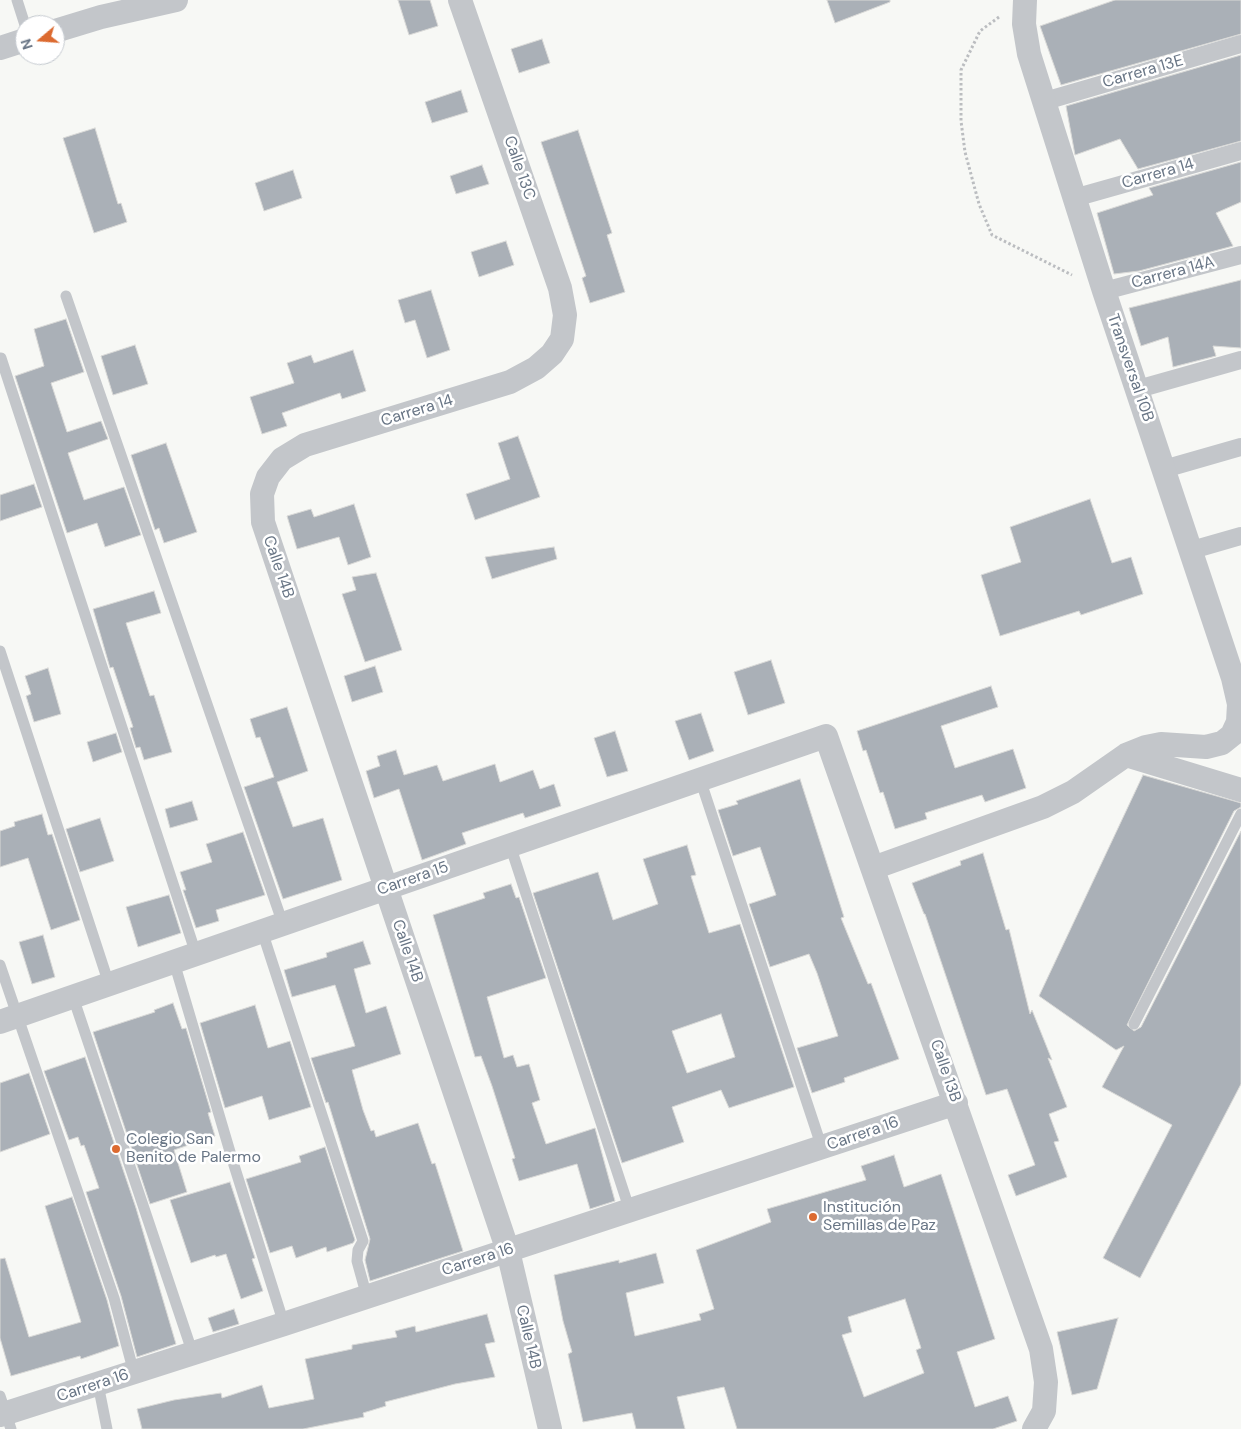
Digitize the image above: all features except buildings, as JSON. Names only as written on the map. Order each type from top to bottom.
[{"type":"street","points":[[65,28],[101,17],[176,0]]},
{"type":"street","name":"Calle 13C","points":[[460,0],[560,288],[565,315],[562,339]]},
{"type":"street","name":"Transversal 10B","points":[[1025,0],[1024,24],[1029,54],[1104,291],[1192,550],[1240,704],[1237,738]]},
{"type":"street","points":[[0,48],[15,43]]},
{"type":"street","name":"Carrera 13E","points":[[1045,101],[1241,44]]},
{"type":"street","name":"Carrera 14","points":[[1074,198],[1241,151]]},
{"type":"street","name":"Carrera 14A","points":[[1104,291],[1241,255]]},
{"type":"street","name":"Carrera 14","points":[[268,477],[282,459],[305,445],[510,382],[536,368],[552,354],[562,339]]},
{"type":"street","points":[[1138,389],[1241,360]]},
{"type":"street","points":[[1164,469],[1241,447]]},
{"type":"street","name":"Calle 14B","points":[[268,477],[262,494],[263,522],[508,1251],[550,1429]]},
{"type":"street","points":[[1192,550],[1241,536]]},
{"type":"street","name":"Carrera 15","points":[[9,1019],[826,736]]},
{"type":"street","name":"Calle 13B","points":[[826,736],[1041,1349],[1046,1382],[1039,1420]]},
{"type":"street","points":[[873,868],[1042,807],[1073,792],[1126,755],[1161,744],[1206,747],[1237,738]]},
{"type":"street","points":[[1126,755],[1241,790]]},
{"type":"street","name":"Carrera 16","points":[[4,1413],[193,1354],[956,1103]]},
{"type":"lane","points":[[17,0],[22,15]]},
{"type":"lane","points":[[66,296],[273,928],[363,1241],[358,1250],[357,1261],[367,1297]]},
{"type":"lane","points":[[1,358],[196,954]]},
{"type":"lane","points":[[0,651],[109,984]]},
{"type":"lane","points":[[700,779],[822,1148]]},
{"type":"lane","points":[[1134,1024],[1241,814]]},
{"type":"lane","points":[[510,845],[630,1211]]},
{"type":"lane","points":[[174,962],[233,1162],[284,1324]]},
{"type":"lane","points":[[0,965],[9,1019],[114,1298],[134,1373]]},
{"type":"lane","points":[[73,997],[193,1354]]},
{"type":"lane","points":[[98,1384],[107,1429]]},
{"type":"path","points":[[1001,15],[980,31],[961,70],[961,121],[964,152],[979,204],[992,235],[1104,291]]},
{"type":"place","name":"Colegio San Benito de Palermo","points":[[116,1149]]},
{"type":"place","name":"Institución Semillas de Paz","points":[[813,1217]]}]
